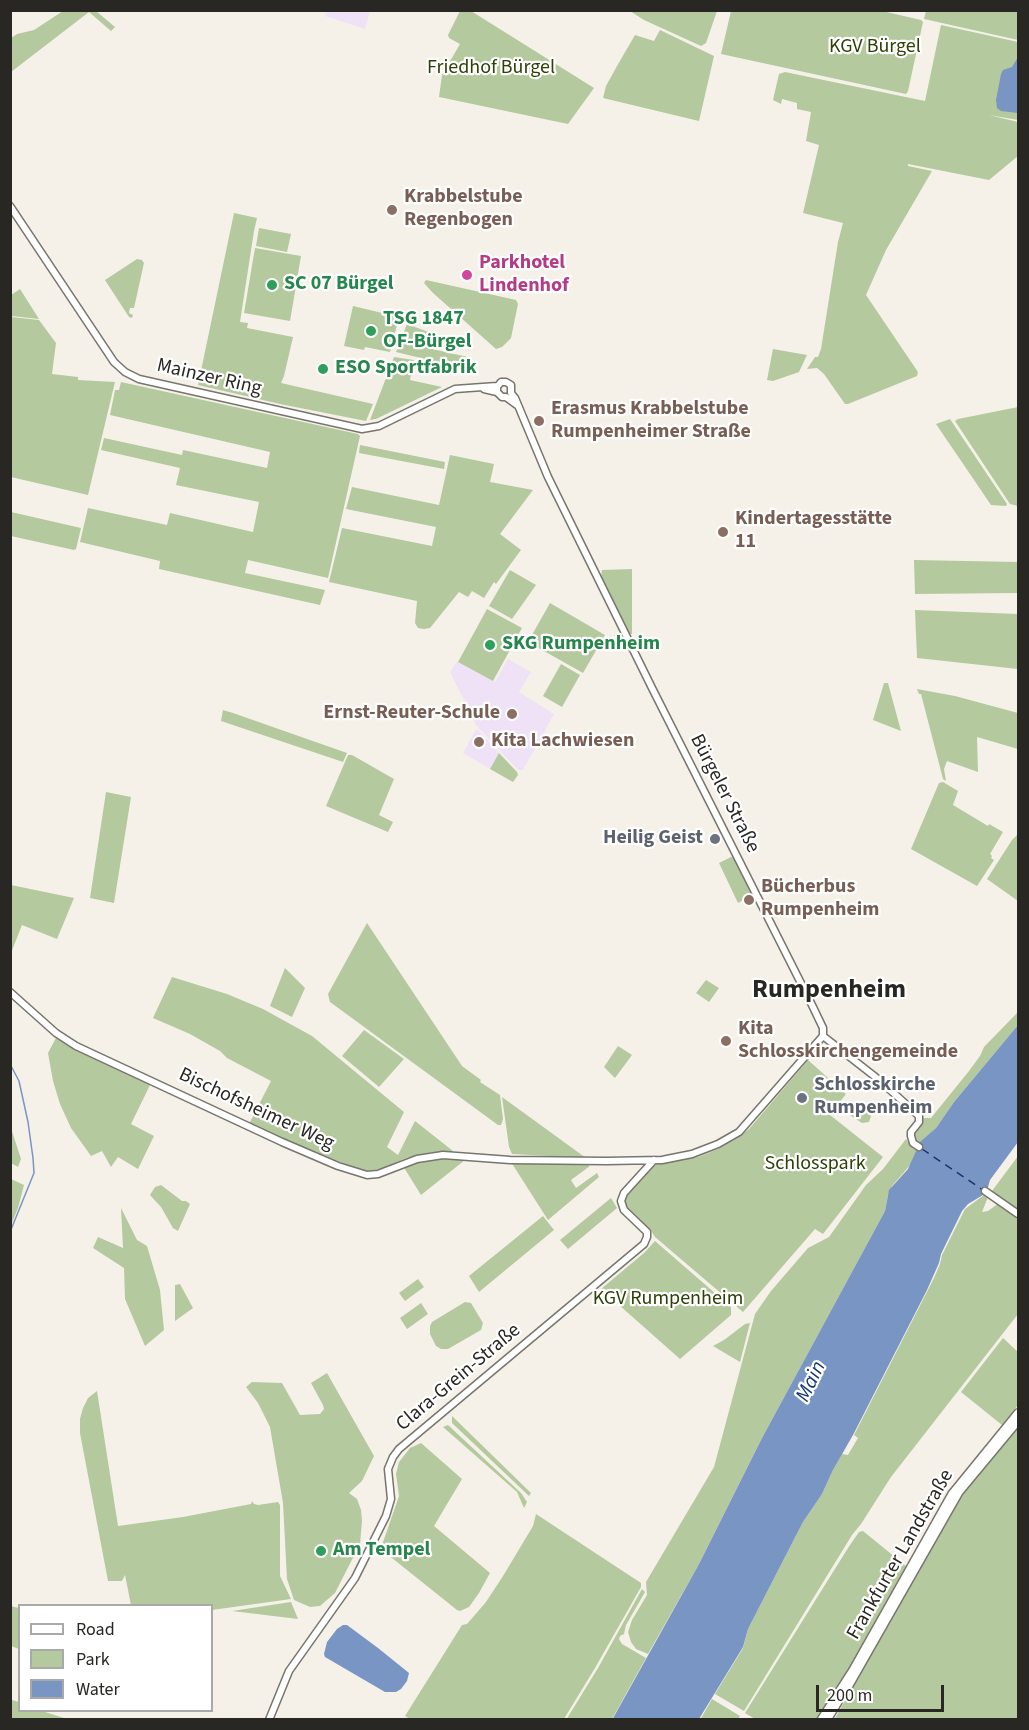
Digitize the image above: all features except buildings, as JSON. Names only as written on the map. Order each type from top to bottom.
[{"type":"main road","name":"Frankfurter Landstraße","points":[[821,1719],[853,1670],[952,1494],[1018,1413]]},
{"type":"main road","name":"Frankfurter Landstraße","points":[[826,1719],[858,1672],[959,1492],[1018,1421]]},
{"type":"street","name":"Mainzer Ring","points":[[10,206],[114,362],[134,377],[362,429],[379,426],[455,389],[478,387],[497,389]]},
{"type":"street","points":[[502,382],[507,382],[511,387],[508,395],[500,396],[497,389],[502,382]]},
{"type":"street","name":"Bürgeler Straße","points":[[508,395],[517,405],[591,567],[824,1029],[823,1036]]},
{"type":"street","name":"Bischofsheimer Weg","points":[[10,992],[56,1033],[76,1046],[282,1142],[358,1173],[376,1174],[413,1160],[442,1155],[510,1160],[606,1161],[654,1160],[702,1150],[737,1134],[823,1036]]},
{"type":"street","points":[[823,1036],[919,1116],[919,1122],[911,1132],[913,1143],[919,1147]]},
{"type":"street","name":"Clara-Grein-Straße","points":[[269,1719],[294,1661],[355,1578],[386,1516],[391,1499],[388,1470],[394,1455],[646,1242],[646,1232],[624,1210],[621,1201],[624,1193],[654,1160]]},
{"type":"street","points":[[986,1191],[1018,1214]]},
{"type":"shaded area","points":[[327,10],[370,11],[365,29],[325,16]]},
{"type":"shaded area","name":"Ernst-Reuter-Schule","points":[[508,659],[531,672],[519,692],[554,714],[523,770],[518,770],[476,725],[450,672],[457,661],[495,682]]},
{"type":"shaded area","name":"Kita Lachwiesen","points":[[478,730],[499,753],[490,769],[463,753],[475,731]]},
{"type":"green space","name":"KGV Bürgel","points":[[878,10],[921,20],[923,22],[908,91],[906,94],[721,54],[731,11]]},
{"type":"green space","points":[[63,11],[96,11],[115,27],[111,31],[89,12],[11,72],[11,38],[17,34],[34,30]]},
{"type":"green space","name":"Friedhof Bürgel","points":[[460,11],[471,11],[594,88],[568,124],[439,97],[442,75],[460,44],[448,35]]},
{"type":"green space","points":[[630,11],[717,11],[706,43],[701,46],[644,20]]},
{"type":"green space","points":[[926,11],[1018,11],[1018,40],[924,19]]},
{"type":"green space","points":[[941,25],[1018,42],[1018,120],[989,115],[1018,122],[1018,156],[989,180],[908,164],[908,166],[932,171],[886,250],[866,295],[918,372],[917,376],[845,404],[824,374],[817,368],[807,369],[815,357],[818,357],[821,349],[843,223],[803,213],[819,145],[806,141],[811,112],[797,109],[797,103],[782,99],[781,104],[773,100],[779,74],[785,72],[925,101]]},
{"type":"green space","name":"Friedhof Bürgel","points":[[660,30],[714,56],[699,121],[603,98],[606,86],[635,35],[654,41]]},
{"type":"green space","points":[[234,213],[257,218],[240,322],[248,323],[247,328],[293,337],[281,383],[373,404],[366,421],[198,385]]},
{"type":"green space","points":[[259,228],[291,234],[287,252],[256,246]]},
{"type":"green space","name":"SC 07 Bürgel","points":[[255,248],[301,256],[290,321],[244,313]]},
{"type":"green space","points":[[137,259],[144,263],[134,308],[130,308],[129,313],[133,315],[132,318],[129,317],[105,280]]},
{"type":"green space","points":[[426,280],[516,300],[518,304],[511,338],[502,347],[496,349],[433,293],[424,283]]},
{"type":"green space","points":[[20,289],[39,319],[11,316],[11,295]]},
{"type":"green space","name":"TSG 1847 OF-Bürgel","points":[[353,306],[399,317],[390,352],[344,346]]},
{"type":"green space","points":[[11,317],[39,320],[56,343],[52,374],[78,377],[78,380],[115,382],[88,495],[11,477]]},
{"type":"green space","points":[[407,324],[431,333],[432,349],[468,357],[466,369],[396,352]]},
{"type":"green space","points":[[773,349],[807,355],[799,372],[773,381],[767,380]]},
{"type":"green space","points":[[394,357],[414,360],[410,380],[442,387],[370,420]]},
{"type":"green space","points":[[121,382],[360,436],[328,578],[248,560],[245,573],[325,590],[320,605],[159,569],[160,561],[80,542],[88,508],[167,525],[170,513],[253,532],[259,502],[176,485],[180,468],[101,450],[104,438],[182,455],[183,450],[267,468],[270,452],[110,415],[115,390],[119,390]]},
{"type":"green space","points":[[1018,407],[1018,506],[1010,504],[955,421]]},
{"type":"green space","points":[[950,419],[1007,504],[1006,506],[991,505],[936,424]]},
{"type":"green space","points":[[360,445],[445,462],[444,469],[359,453]]},
{"type":"green space","points":[[450,455],[494,464],[490,482],[533,490],[500,534],[521,550],[496,584],[494,582],[484,598],[472,591],[468,597],[459,592],[430,628],[418,628],[415,623],[417,601],[329,582],[342,528],[432,546],[436,527],[346,509],[352,487],[439,505]]},
{"type":"green space","points":[[11,512],[81,528],[76,549],[11,536]]},
{"type":"green space","points":[[914,560],[1018,562],[1018,593],[915,594]]},
{"type":"green space","points":[[632,569],[632,634],[627,634],[601,577],[602,570]]},
{"type":"green space","points":[[510,570],[536,585],[512,619],[489,606]]},
{"type":"green space","points":[[550,603],[605,635],[583,673],[528,642]]},
{"type":"green space","name":"SKG Rumpenheim","points":[[487,609],[522,628],[493,681],[458,662]]},
{"type":"green space","points":[[915,610],[1018,614],[1018,669],[917,658]]},
{"type":"green space","points":[[561,664],[580,675],[562,707],[543,696]]},
{"type":"green space","points":[[884,683],[888,683],[901,731],[873,720]]},
{"type":"green space","points":[[917,689],[955,696],[1018,713],[1018,749],[977,737],[978,772],[947,761],[944,769],[946,781],[943,779],[921,694]]},
{"type":"green space","points":[[223,710],[347,753],[343,762],[221,721]]},
{"type":"green space","points":[[499,753],[517,772],[518,775],[513,782],[490,769]]},
{"type":"green space","points":[[348,755],[352,755],[394,779],[379,815],[393,822],[388,832],[326,806]]},
{"type":"green space","points":[[943,782],[958,791],[953,805],[988,826],[989,824],[1003,832],[990,854],[994,860],[977,886],[911,849],[939,783]]},
{"type":"green space","points":[[106,792],[131,797],[114,903],[90,898]]},
{"type":"green space","points":[[1018,834],[1018,901],[987,879]]},
{"type":"green space","points":[[733,856],[752,895],[738,903],[719,863]]},
{"type":"green space","points":[[11,885],[74,898],[57,939],[22,925],[11,953]]},
{"type":"green space","points":[[367,923],[462,1066],[500,1095],[503,1119],[501,1125],[330,1002],[328,994]]},
{"type":"green space","points":[[285,968],[305,988],[292,1017],[270,1006]]},
{"type":"green space","points":[[172,977],[227,994],[263,1009],[312,1036],[404,1112],[387,1147],[398,1155],[415,1121],[453,1151],[433,1152],[406,1158],[371,1171],[360,1170],[249,1124],[271,1081],[227,1058],[220,1051],[190,1034],[153,1018]]},
{"type":"green space","points":[[706,980],[719,988],[709,1002],[696,993]]},
{"type":"green space","points":[[1018,1012],[1018,1025],[954,1102],[936,1128],[919,1144],[914,1139],[914,1135],[922,1118],[931,1118],[969,1071],[984,1047]]},
{"type":"green space","points":[[364,1030],[404,1059],[379,1087],[342,1056]]},
{"type":"green space","points":[[56,1038],[151,1083],[131,1124],[154,1136],[138,1169],[118,1157],[111,1167],[102,1151],[91,1156],[71,1128],[60,1104],[48,1053]]},
{"type":"green space","points":[[618,1046],[632,1055],[615,1078],[604,1067]]},
{"type":"green space","name":"Schlosspark","points":[[808,1060],[846,1094],[830,1115],[883,1157],[823,1234],[815,1229],[743,1312],[655,1237],[650,1229],[626,1208],[624,1198],[655,1164],[698,1157],[736,1139],[749,1129]]},
{"type":"green space","points":[[502,1097],[586,1158],[512,1154]]},
{"type":"green space","points":[[850,1102],[867,1110],[871,1116],[869,1122],[862,1123],[851,1116],[847,1109]]},
{"type":"green space","points":[[10,1125],[21,1159],[18,1167],[11,1163]]},
{"type":"green space","points":[[906,1139],[913,1149],[917,1149],[911,1164],[892,1186],[885,1211],[762,1438],[699,1564],[648,1654],[636,1649],[628,1632],[632,1620],[647,1595],[646,1582],[714,1467],[755,1314],[771,1291],[808,1248],[829,1237],[866,1185],[883,1169]]},
{"type":"green space","points":[[1018,1156],[1018,1212],[992,1191]]},
{"type":"green space","points":[[449,1157],[465,1160],[421,1195],[403,1166],[418,1161]]},
{"type":"green space","points":[[511,1162],[584,1163],[590,1166],[571,1180],[576,1188],[597,1173],[599,1177],[548,1220]]},
{"type":"green space","points":[[11,1179],[24,1185],[11,1225]]},
{"type":"green space","points":[[161,1185],[182,1201],[190,1204],[178,1231],[173,1228],[161,1207],[150,1195],[155,1187]]},
{"type":"green space","points":[[984,1195],[988,1197],[982,1212],[988,1211],[999,1203],[1018,1217],[1018,1314],[891,1477],[852,1535],[744,1711],[715,1694],[743,1648],[748,1629],[803,1522],[822,1494],[842,1454],[848,1455],[858,1438],[854,1435],[934,1278],[942,1255],[965,1209]]},
{"type":"green space","points":[[611,1198],[617,1208],[568,1249],[560,1240]]},
{"type":"green space","points":[[121,1208],[137,1240],[147,1246],[160,1290],[164,1330],[145,1346],[125,1299],[124,1268],[93,1248],[98,1237],[123,1248]]},
{"type":"green space","points":[[543,1216],[554,1230],[479,1292],[469,1276]]},
{"type":"green space","name":"KGV Rumpenheim","points":[[655,1241],[731,1307],[731,1315],[680,1359],[601,1289]]},
{"type":"green space","points":[[418,1279],[424,1287],[405,1301],[399,1293]]},
{"type":"green space","points":[[180,1284],[193,1308],[175,1321],[175,1285]]},
{"type":"green space","points":[[465,1302],[471,1303],[483,1323],[481,1330],[448,1349],[441,1349],[436,1346],[430,1334],[432,1322]]},
{"type":"green space","points":[[421,1303],[428,1314],[407,1329],[400,1318]]},
{"type":"green space","points":[[750,1323],[740,1362],[713,1346],[745,1324]]},
{"type":"green space","points":[[1003,1338],[1018,1352],[1018,1405],[1002,1425],[961,1392]]},
{"type":"green space","points":[[327,1373],[374,1456],[362,1481],[349,1493],[357,1499],[361,1510],[360,1544],[335,1593],[320,1606],[310,1607],[294,1600],[287,1579],[283,1503],[270,1427],[258,1403],[246,1387],[252,1382],[282,1383],[300,1415],[320,1414],[324,1409],[323,1405],[311,1383]]},
{"type":"green space","points":[[97,1391],[118,1526],[183,1517],[251,1504],[252,1501],[258,1505],[278,1502],[280,1505],[280,1576],[291,1599],[213,1610],[213,1604],[131,1604],[125,1575],[122,1581],[108,1581],[80,1433],[80,1419],[88,1398]]},
{"type":"green space","points":[[452,1416],[531,1493],[529,1496],[452,1423]]},
{"type":"green space","points":[[448,1425],[521,1493],[527,1502],[524,1508],[517,1492],[443,1427]]},
{"type":"green space","points":[[1018,1426],[1018,1719],[834,1720],[963,1493]]},
{"type":"green space","points":[[421,1443],[462,1479],[434,1526],[490,1573],[469,1607],[460,1611],[382,1550],[399,1496],[396,1474],[399,1462],[410,1448]]},
{"type":"green space","points":[[536,1514],[641,1583],[641,1587],[564,1719],[410,1719],[405,1716],[462,1625],[467,1624],[486,1602],[503,1576],[533,1526]]},
{"type":"green space","points":[[863,1531],[906,1566],[844,1678],[816,1719],[755,1719],[745,1713],[848,1548],[859,1532]]},
{"type":"green space","points":[[642,1589],[645,1592],[626,1625],[624,1634],[619,1639],[622,1644],[646,1658],[612,1719],[566,1720],[598,1668]]},
{"type":"green space","points":[[291,1602],[298,1619],[232,1611]]},
{"type":"green space","points":[[10,1606],[18,1608],[18,1649],[11,1646]]},
{"type":"green space","points":[[712,1699],[740,1716],[738,1719],[700,1720]]},
{"type":"green space","points":[[12,1700],[18,1702],[18,1712],[45,1712],[67,1719],[11,1719]]},
{"type":"water","points":[[1018,57],[1018,113],[1001,111],[997,108],[996,100],[1001,74],[1003,70],[1012,67]]},
{"type":"water","name":"Main","points":[[1018,1025],[1018,1142],[990,1180],[983,1195],[968,1204],[962,1211],[927,1290],[822,1494],[803,1522],[748,1629],[743,1647],[699,1719],[612,1720],[699,1564],[762,1438],[885,1211],[889,1190],[908,1169],[920,1142],[936,1128],[954,1102]]},
{"type":"water","points":[[347,1625],[409,1673],[401,1689],[396,1692],[385,1692],[325,1657],[327,1642],[337,1629]]},
{"type":"waterway","points":[[10,1064],[19,1081],[28,1122],[34,1173],[10,1232]]},
{"type":"ferry route","points":[[922,1149],[983,1190]]},
{"type":"place","name":"Krabbelstube Regenbogen","points":[[392,210]]},
{"type":"place","name":"Parkhotel Lindenhof","points":[[467,275]]},
{"type":"place","name":"SC 07 Bürgel","points":[[272,285]]},
{"type":"place","name":"TSG 1847 OF-Bürgel","points":[[371,331]]},
{"type":"place","name":"ESO Sportfabrik","points":[[323,369]]},
{"type":"place","name":"Erasmus Krabbelstube Rumpenheimer Straße","points":[[539,421]]},
{"type":"place","name":"Kindertagesstätte 11","points":[[723,532]]},
{"type":"place","name":"SKG Rumpenheim","points":[[490,645]]},
{"type":"place","name":"Ernst-Reuter-Schule","points":[[512,714]]},
{"type":"place","name":"Kita Lachwiesen","points":[[479,742]]},
{"type":"place","name":"Heilig Geist","points":[[715,839]]},
{"type":"place","name":"Bücherbus Rumpenheim","points":[[749,900]]},
{"type":"place","name":"Kita Schlosskirchengemeinde","points":[[726,1041]]},
{"type":"place","name":"Schlosskirche Rumpenheim","points":[[802,1098]]},
{"type":"place","name":"Am Tempel","points":[[321,1551]]},
{"type":"district","name":"Rumpenheim","points":[[829,991]]}]
